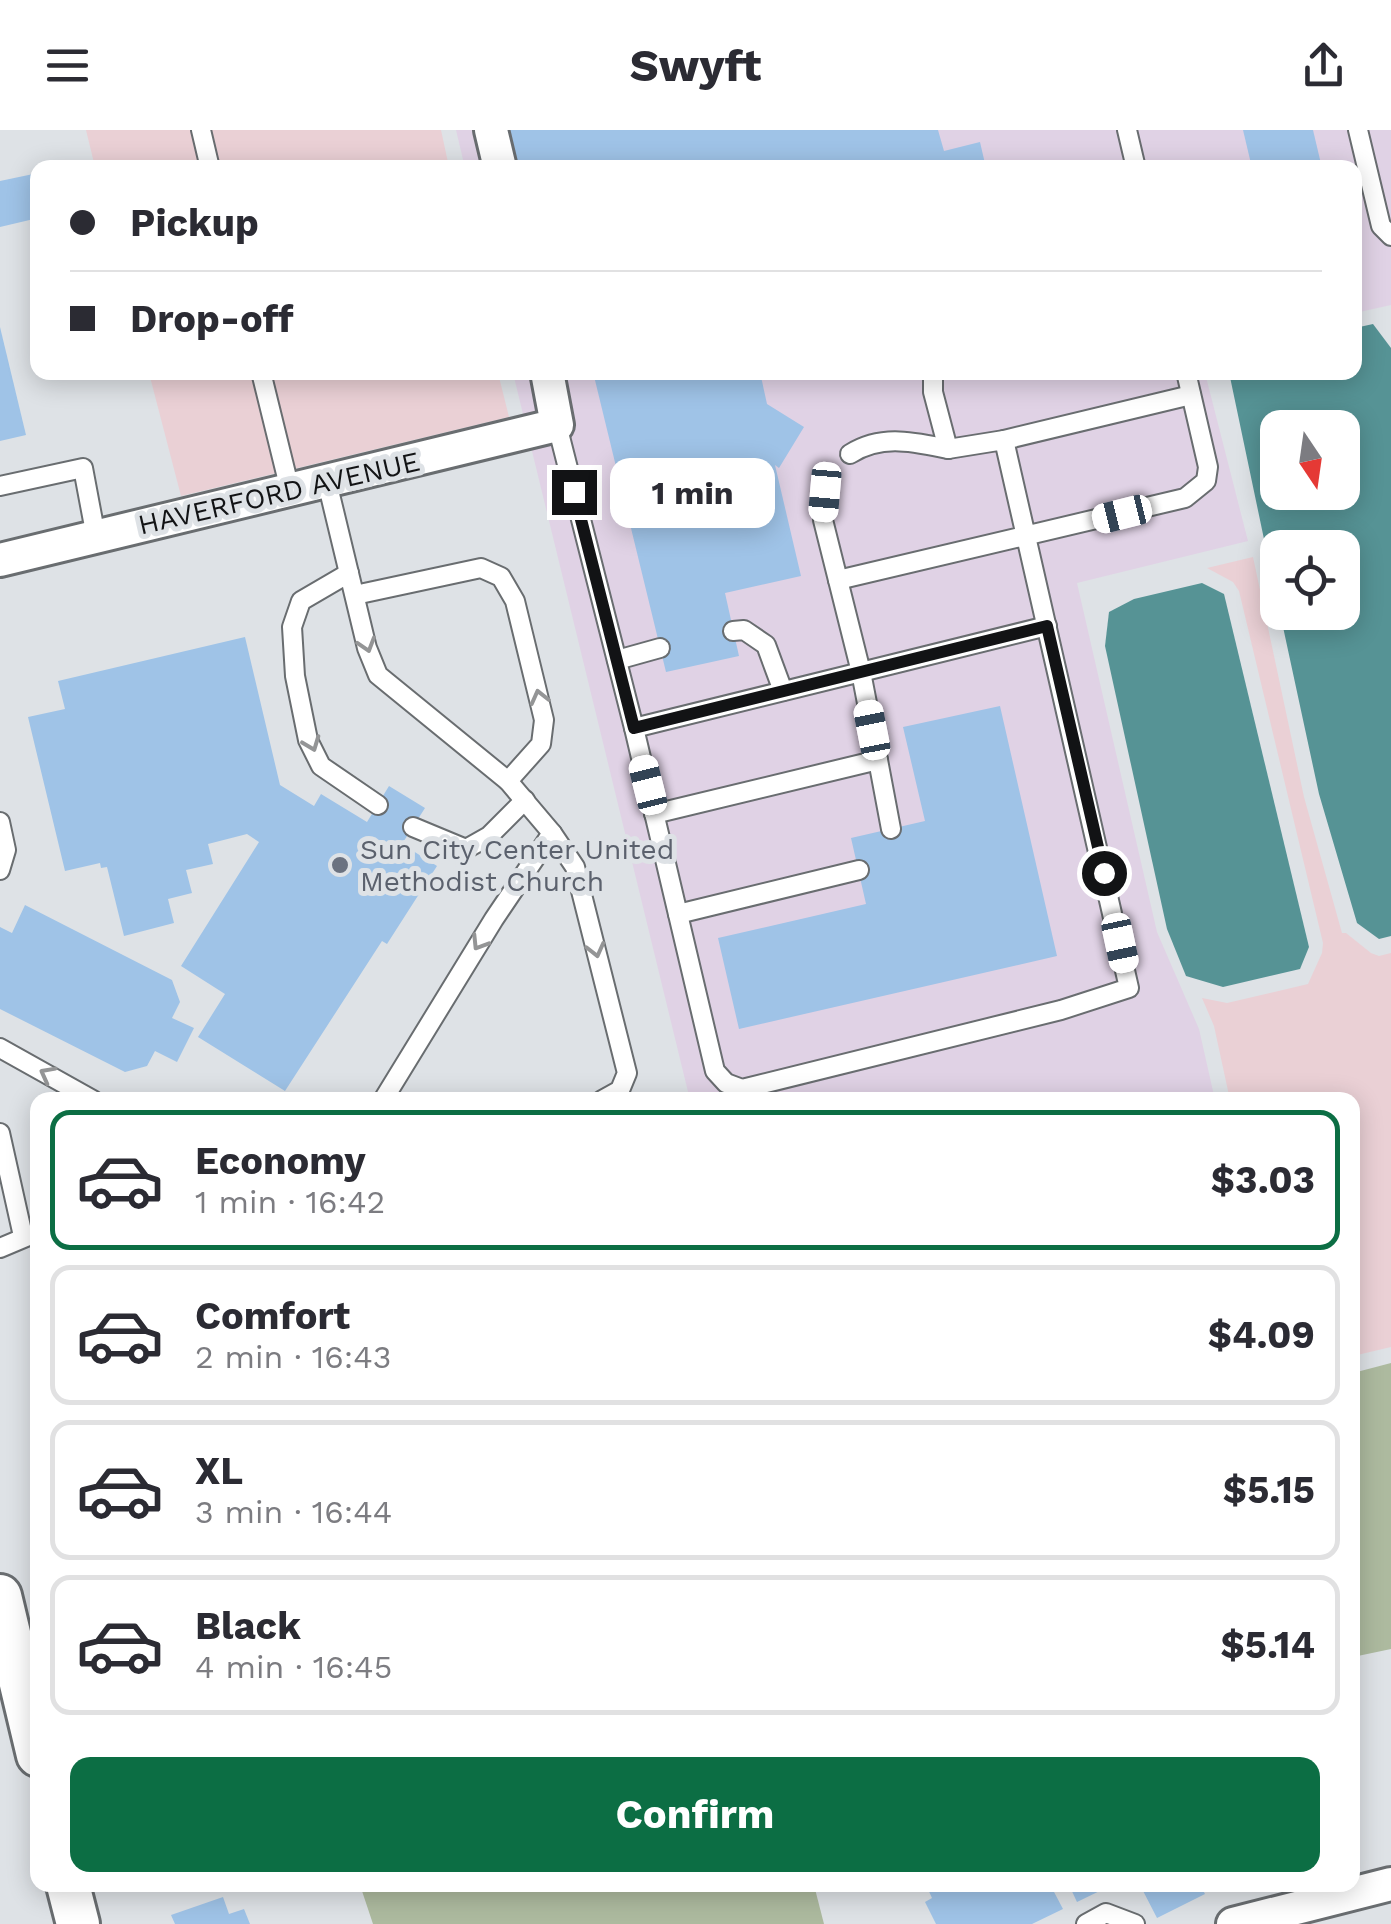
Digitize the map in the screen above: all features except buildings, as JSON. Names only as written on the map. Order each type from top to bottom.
[{"type":"street","points":[[491,130],[498,160]]},
{"type":"street","points":[[549,380],[558,425]]},
{"type":"street","name":"HAVERFORD AVENUE","points":[[0,560],[558,425]]},
{"type":"street","points":[[0,1596],[30,1722]]},
{"type":"street","points":[[1360,1892],[1391,1884]]},
{"type":"street","points":[[70,1892],[78,1924]]},
{"type":"street","points":[[1233,1924],[1359,1892]]},
{"type":"lane","points":[[201,130],[208,160]]},
{"type":"lane","points":[[1128,130],[1134,160]]},
{"type":"lane","points":[[1358,130],[1381,226],[1391,236]]},
{"type":"lane","points":[[263,380],[290,490]]},
{"type":"lane","points":[[933,380],[948,449]]},
{"type":"lane","points":[[838,580],[1185,498],[1206,482],[1208,467],[1188,380]]},
{"type":"lane","points":[[850,454],[866,444],[898,440],[948,449],[1004,440],[1191,396]]},
{"type":"lane","points":[[558,425],[715,1070],[726,1083],[742,1089],[1062,1010],[1129,988],[1004,440]]},
{"type":"lane","points":[[0,486],[82,468],[96,537]]},
{"type":"lane","points":[[327,482],[366,648],[378,675],[508,781],[552,832],[575,867],[627,1073],[616,1092]]},
{"type":"lane","points":[[825,492],[823,520],[860,672],[891,828]]},
{"type":"lane","points":[[355,595],[481,568],[501,577],[515,601],[544,720],[541,744],[508,781]]},
{"type":"lane","points":[[350,574],[300,601],[292,628],[295,676],[308,740],[321,766],[378,805]]},
{"type":"lane","points":[[634,728],[1047,626]]},
{"type":"lane","points":[[733,632],[744,630],[766,645],[783,691]]},
{"type":"lane","points":[[616,660],[660,648]]},
{"type":"lane","points":[[654,814],[878,760]]},
{"type":"lane","points":[[413,827],[466,848],[489,836],[525,800]]},
{"type":"lane","points":[[0,822],[6,850],[0,870]]},
{"type":"lane","points":[[388,1092],[552,832]]},
{"type":"lane","points":[[678,914],[858,870]]},
{"type":"lane","points":[[0,1048],[79,1092]]},
{"type":"lane","points":[[0,1133],[30,1234],[0,1248]]},
{"type":"lane","points":[[1086,1924],[1106,1914],[1135,1924]]},
{"type":"shaded area","points":[[86,130],[441,130],[447,160],[93,160]]},
{"type":"shaded area","points":[[456,130],[1391,130],[1391,305],[1362,311],[1362,160],[463,160]]},
{"type":"shaded area","points":[[151,380],[500,380],[509,417],[181,496]]},
{"type":"shaded area","points":[[515,380],[1207,380],[1248,541],[1077,583],[1157,932],[1199,1029],[1213,1092],[688,1092]]},
{"type":"shaded area","points":[[1253,557],[1260,590],[1260,630],[1269,630],[1304,797],[1342,933],[1371,953],[1391,953],[1391,1347],[1360,1354],[1360,1092],[1228,1092],[1214,1026],[1202,998],[1227,1003],[1308,984],[1323,943],[1239,591],[1233,582],[1207,568]]},
{"type":"green space","points":[[1391,1363],[1391,1649],[1360,1656],[1360,1371]]},
{"type":"green space","points":[[362,1892],[816,1892],[824,1924],[373,1924]]},
{"type":"water","points":[[1373,324],[1391,348],[1391,936],[1379,939],[1357,923],[1319,794],[1284,630],[1360,630],[1360,530],[1262,530],[1231,380],[1362,380],[1362,326]]},
{"type":"water","points":[[1202,583],[1224,594],[1309,947],[1300,969],[1223,987],[1186,976],[1167,929],[1105,646],[1109,612],[1134,599]]},
{"type":"place","name":"Sun City Center United Methodist Church","points":[[340,865]]},
{"type":"route","points":[[574,492],[634,728],[1047,626],[1104,873]]}]
